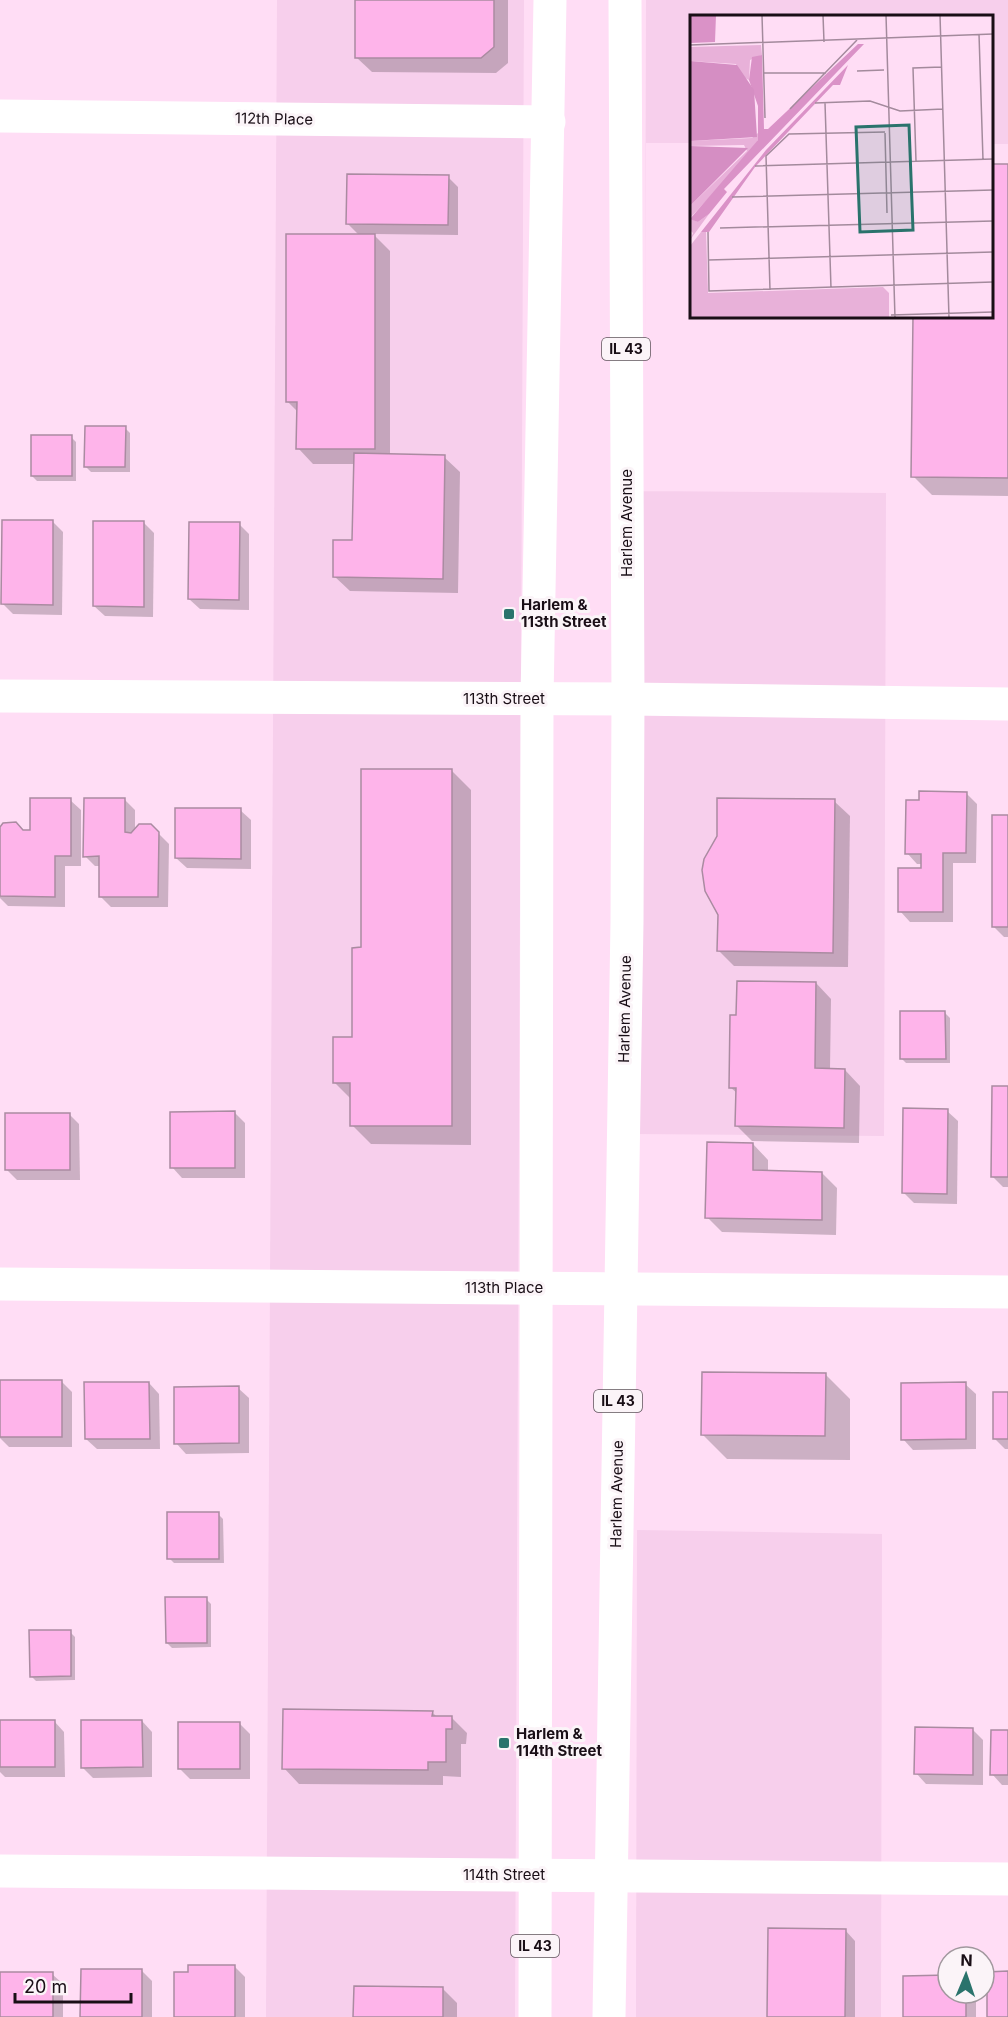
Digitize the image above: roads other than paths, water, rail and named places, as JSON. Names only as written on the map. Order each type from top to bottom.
[{"type":"main road","name":"IL 43","points":[[535,2017],[537,699],[550,0]]},
{"type":"main road","name":"Harlem Avenue","points":[[609,2017],[627,922],[625,0]]},
{"type":"main road","name":"112th Place","points":[[0,116],[549,122]]},
{"type":"main road","name":"113th Street","points":[[0,696],[628,699],[1008,704]]},
{"type":"main road","name":"113th Place","points":[[0,1284],[1008,1292]]},
{"type":"main road","name":"114th Street","points":[[0,1871],[1008,1879]]},
{"type":"place","name":"Harlem & 113th Street","points":[[509,614]]},
{"type":"place","name":"Harlem & 114th Street","points":[[504,1743]]}]
